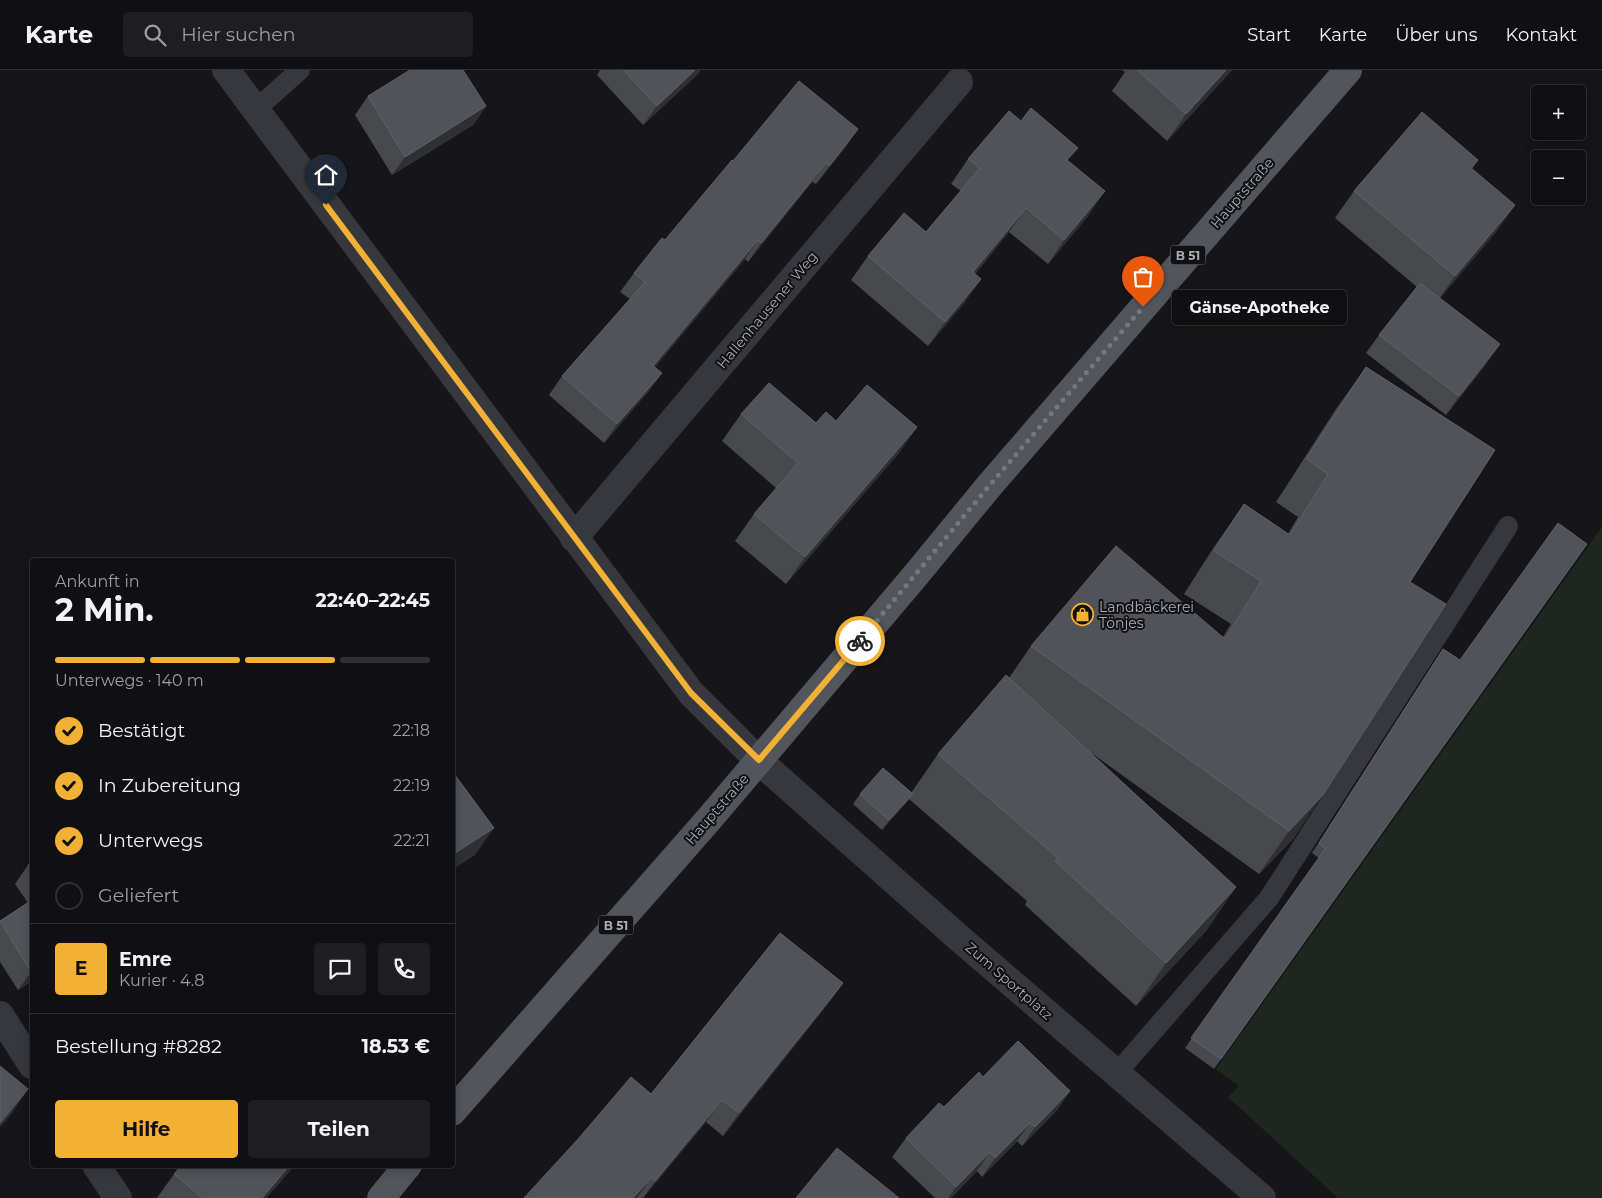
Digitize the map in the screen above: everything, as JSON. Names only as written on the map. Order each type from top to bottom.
[{"type":"main road","name":"Hauptstraße","points":[[455,1109],[759,760],[1000,473],[1348,70]]},
{"type":"main road","points":[[381,1198],[406,1168]]},
{"type":"street","name":"Zum Sportplatz","points":[[226,70],[691,693],[759,760],[959,938],[1262,1198]]},
{"type":"street","name":"Hallenhausener Weg","points":[[574,538],[959,82]]},
{"type":"street","points":[[0,1015],[30,1062]]},
{"type":"street","points":[[98,1168],[118,1198]]},
{"type":"lane","points":[[255,110],[300,70]]},
{"type":"lane","points":[[1116,1074],[1268,898],[1508,526]]},
{"type":"shaded area","points":[[1602,527],[1602,1198],[1338,1198],[1228,1097],[1239,1086],[1216,1069]]},
{"type":"building","points":[[410,70],[463,70],[486,106],[405,157],[368,96]]},
{"type":"building","points":[[623,70],[695,70],[657,106]]},
{"type":"building","points":[[1137,70],[1226,70],[1186,114]]},
{"type":"building","points":[[799,81],[858,129],[829,166],[826,163],[761,243],[758,240],[653,366],[662,373],[617,424],[562,376],[645,282],[634,273],[662,238],[665,240]]},
{"type":"building","points":[[1031,108],[1078,148],[1067,160],[1105,191],[1064,240],[1026,208],[973,272],[981,279],[945,322],[868,256],[904,213],[926,232],[980,168],[968,159],[1009,111],[1021,121]]},
{"type":"building","points":[[1422,112],[1478,160],[1471,168],[1515,205],[1455,276],[1354,191]]},
{"type":"building","points":[[1420,283],[1500,344],[1459,396],[1379,335]]},
{"type":"building","points":[[1366,367],[1495,450],[1410,582],[1446,604],[1323,795],[1289,831],[1031,646],[1116,546],[1225,639],[1261,581],[1214,551],[1244,504],[1290,535],[1328,474],[1306,459]]},
{"type":"building","points":[[769,383],[816,423],[826,412],[836,421],[867,385],[917,427],[805,557],[754,514],[798,463],[741,414]]},
{"type":"building","points":[[1558,523],[1587,544],[1221,1059],[1191,1038],[1325,849],[1319,843],[1443,649],[1460,660]]},
{"type":"building","points":[[1006,675],[1236,887],[1166,963],[1055,861],[1058,858],[938,754]]},
{"type":"building","points":[[883,768],[913,794],[889,820],[860,794]]},
{"type":"building","points":[[455,775],[494,828],[455,853]]},
{"type":"building","points":[[30,901],[30,970],[0,921]]},
{"type":"building","points":[[780,933],[843,983],[739,1113],[722,1100],[655,1181],[651,1178],[633,1198],[524,1198],[631,1077],[651,1094]]},
{"type":"building","points":[[1018,1041],[1070,1091],[1035,1127],[1030,1123],[995,1158],[990,1152],[956,1187],[906,1138],[939,1103],[944,1107],[979,1072],[983,1077]]},
{"type":"building","points":[[0,1066],[28,1089],[0,1123]]},
{"type":"building","points":[[837,1148],[899,1198],[796,1198]]},
{"type":"building","points":[[179,1168],[287,1168],[262,1198],[202,1198],[174,1174]]},
{"type":"way so far","points":[[860,641],[989,486],[1143,307]]},
{"type":"place","name":"Gänse-Apotheke","points":[[1143,307]]},
{"type":"place","name":"Landbäckerei Tönjes","points":[[1083,615]]},
{"type":"route","points":[[326,205],[691,693],[759,760],[860,641]]}]
